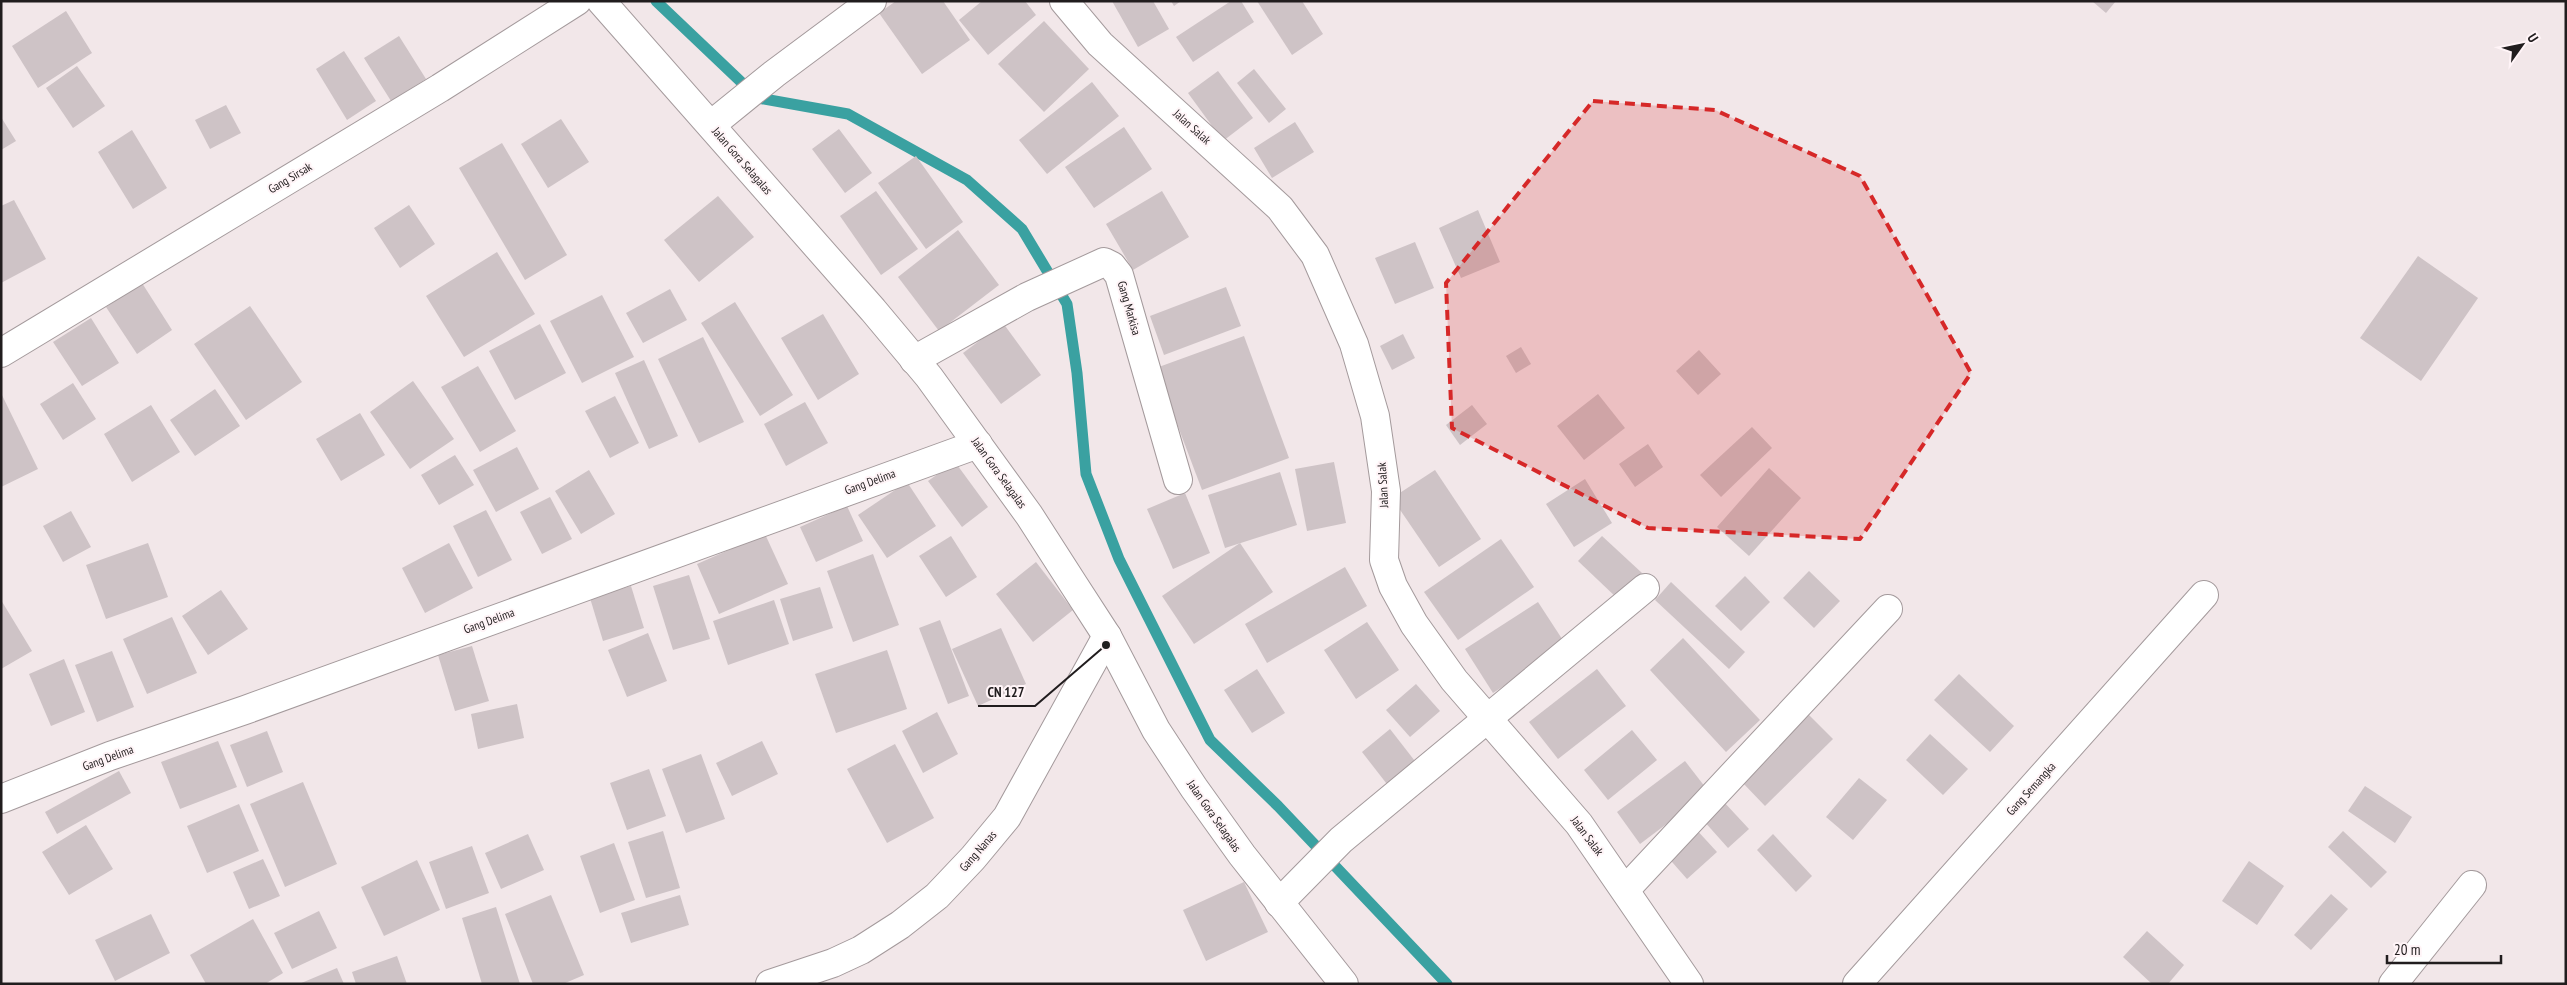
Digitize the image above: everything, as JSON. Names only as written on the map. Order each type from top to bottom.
[{"type":"street","name":"Gang Sirsak","points":[[1,353],[432,93],[577,1]]},
{"type":"street","name":"Jalan Gora Selagalas","points":[[601,1],[873,310],[978,444],[1029,515],[1107,636],[1156,730],[1205,803],[1279,903],[1344,984]]},
{"type":"street","points":[[711,125],[774,74],[872,1]]},
{"type":"street","name":"Jalan Salak","points":[[1064,1],[1100,44],[1280,208],[1315,255],[1329,282],[1354,344],[1376,416],[1386,491],[1384,560],[1393,586],[1418,630],[1454,680],[1486,720],[1529,764],[1579,824],[1626,889],[1689,984]]},
{"type":"street","name":"Gang Markisa","points":[[914,360],[1027,297],[1104,262],[1112,266],[1119,275],[1178,480]]},
{"type":"street","name":"Gang Delima","points":[[1,799],[110,756],[254,707],[978,444]]},
{"type":"street","points":[[1279,903],[1341,840],[1645,588]]},
{"type":"street","name":"Gang Semangka","points":[[1857,984],[2204,595]]},
{"type":"street","points":[[1626,889],[1888,609]]},
{"type":"street","name":"Gang Nanas","points":[[770,984],[833,963],[861,950],[900,925],[937,896],[973,858],[1006,817],[1107,636]]},
{"type":"street","points":[[2393,984],[2472,884]]},
{"type":"street","points":[[836,984],[861,950]]},
{"type":"highlighted area","points":[[1593,101],[1715,110],[1860,176],[1971,373],[1860,539],[1648,528],[1452,428],[1446,283]]},
{"type":"building","points":[[896,1],[943,1],[970,40],[922,74],[879,13]]},
{"type":"building","points":[[982,1],[1025,1],[1036,15],[988,55],[959,20]]},
{"type":"building","points":[[1112,1],[1153,1],[1169,29],[1138,47]]},
{"type":"building","points":[[1171,1],[1181,1],[1174,6]]},
{"type":"building","points":[[1231,1],[1241,1],[1254,22],[1193,62],[1176,37]]},
{"type":"building","points":[[1257,1],[1302,1],[1323,34],[1292,55]]},
{"type":"building","points":[[2092,1],[2116,1],[2106,13]]},
{"type":"building","points":[[66,11],[92,53],[38,88],[12,46]]},
{"type":"building","points":[[1044,21],[1089,69],[1044,112],[998,64]]},
{"type":"building","points":[[399,36],[426,79],[391,101],[364,58]]},
{"type":"building","points":[[344,51],[376,101],[347,120],[316,69]]},
{"type":"building","points":[[77,66],[105,106],[73,128],[46,88]]},
{"type":"building","points":[[1254,69],[1286,109],[1269,123],[1237,83]]},
{"type":"building","points":[[1218,71],[1253,118],[1223,141],[1188,93]]},
{"type":"building","points":[[1092,82],[1119,116],[1047,174],[1019,140]]},
{"type":"building","points":[[226,105],[241,133],[210,149],[195,120]]},
{"type":"building","points":[[1,117],[16,141],[1,150]]},
{"type":"building","points":[[561,119],[589,162],[548,188],[521,144]]},
{"type":"building","points":[[1295,122],[1314,152],[1272,178],[1254,148]]},
{"type":"building","points":[[1124,127],[1152,169],[1094,208],[1065,167]]},
{"type":"building","points":[[839,129],[872,173],[845,193],[812,149]]},
{"type":"building","points":[[132,130],[167,188],[133,209],[98,152]]},
{"type":"building","points":[[502,143],[567,255],[525,280],[459,168]]},
{"type":"building","points":[[916,156],[963,222],[926,249],[878,183]]},
{"type":"building","points":[[876,191],[918,249],[881,275],[840,216]]},
{"type":"building","points":[[1162,191],[1189,237],[1133,270],[1106,224]]},
{"type":"building","points":[[718,196],[754,237],[699,282],[664,240]]},
{"type":"building","points":[[14,200],[46,259],[1,283],[1,206]]},
{"type":"building","points":[[409,205],[435,244],[400,268],[374,228]]},
{"type":"building","points":[[1478,210],[1500,262],[1461,278],[1439,228]]},
{"type":"building","points":[[958,230],[999,285],[939,331],[898,277]]},
{"type":"building","points":[[1415,242],[1434,288],[1395,304],[1375,258]]},
{"type":"building","points":[[497,252],[535,314],[464,357],[426,296]]},
{"type":"building","points":[[2418,256],[2478,298],[2421,381],[2360,338]]},
{"type":"building","points":[[142,283],[172,330],[137,354],[106,307]]},
{"type":"building","points":[[1226,287],[1241,326],[1164,355],[1150,316]]},
{"type":"building","points":[[670,289],[687,320],[643,343],[626,313]]},
{"type":"building","points":[[602,295],[634,357],[582,383],[550,321]]},
{"type":"building","points":[[735,302],[793,395],[760,416],[701,323]]},
{"type":"building","points":[[250,306],[302,382],[246,420],[194,344]]},
{"type":"building","points":[[823,314],[859,374],[818,400],[781,338]]},
{"type":"building","points":[[91,318],[119,363],[82,386],[53,342]]},
{"type":"building","points":[[1003,323],[1041,375],[1001,404],[963,353]]},
{"type":"building","points":[[540,324],[566,373],[515,400],[489,351]]},
{"type":"building","points":[[1403,334],[1415,358],[1392,370],[1380,346]]},
{"type":"building","points":[[1244,336],[1289,458],[1202,490],[1156,368]]},
{"type":"building","points":[[703,337],[744,422],[699,443],[658,359]]},
{"type":"building","points":[[1521,347],[1531,364],[1516,373],[1506,356]]},
{"type":"building","points":[[1699,350],[1721,374],[1698,395],[1676,371]]},
{"type":"building","points":[[644,360],[678,436],[649,449],[615,373]]},
{"type":"building","points":[[478,366],[516,431],[480,452],[441,387]]},
{"type":"building","points":[[413,381],[454,439],[410,469],[370,412]]},
{"type":"building","points":[[73,383],[96,419],[63,440],[40,404]]},
{"type":"building","points":[[215,389],[240,426],[195,456],[170,420]]},
{"type":"building","points":[[1,393],[38,469],[1,487]]},
{"type":"building","points":[[1598,394],[1625,428],[1584,460],[1557,426]]},
{"type":"building","points":[[615,396],[639,443],[610,458],[585,411]]},
{"type":"building","points":[[805,402],[828,443],[786,466],[764,424]]},
{"type":"building","points":[[151,405],[180,452],[132,482],[104,434]]},
{"type":"building","points":[[1472,405],[1487,424],[1460,445],[1446,425]]},
{"type":"building","points":[[360,413],[385,455],[341,481],[316,439]]},
{"type":"building","points":[[1752,427],[1772,448],[1721,497],[1700,475]]},
{"type":"building","points":[[1648,444],[1663,467],[1635,487],[1619,464]]},
{"type":"building","points":[[517,447],[539,489],[496,512],[473,470]]},
{"type":"building","points":[[455,455],[474,485],[439,505],[421,475]]},
{"type":"building","points":[[955,462],[988,507],[962,527],[928,481]]},
{"type":"building","points":[[1334,462],[1346,523],[1307,531],[1295,469]]},
{"type":"building","points":[[1769,468],[1801,498],[1749,556],[1717,527]]},
{"type":"building","points":[[589,470],[615,514],[581,534],[555,491]]},
{"type":"building","points":[[1435,470],[1481,539],[1439,567],[1392,498]]},
{"type":"building","points":[[1280,472],[1297,525],[1225,548],[1208,495]]},
{"type":"building","points":[[1585,479],[1612,523],[1574,547],[1546,504]]},
{"type":"building","points":[[907,482],[936,526],[887,558],[858,515]]},
{"type":"building","points":[[1185,493],[1210,553],[1173,569],[1147,509]]},
{"type":"building","points":[[550,497],[572,539],[542,554],[520,512]]},
{"type":"building","points":[[847,506],[863,541],[816,562],[800,527]]},
{"type":"building","points":[[486,510],[512,560],[478,577],[453,526]]},
{"type":"building","points":[[71,511],[91,547],[63,562],[43,526]]},
{"type":"building","points":[[765,534],[788,584],[719,614],[697,564]]},
{"type":"building","points":[[951,536],[977,577],[946,597],[919,556]]},
{"type":"building","points":[[1602,536],[1642,573],[1618,599],[1578,561]]},
{"type":"building","points":[[1501,539],[1534,587],[1458,640],[1424,592]]},
{"type":"building","points":[[148,543],[168,597],[106,619],[86,565]]},
{"type":"building","points":[[449,543],[473,588],[425,613],[402,568]]},
{"type":"building","points":[[1240,543],[1273,592],[1194,644],[1162,596]]},
{"type":"building","points":[[873,554],[899,625],[853,642],[827,571]]},
{"type":"building","points":[[1036,562],[1073,610],[1033,642],[996,594]]},
{"type":"building","points":[[1345,567],[1367,606],[1267,663],[1245,624]]},
{"type":"building","points":[[1809,571],[1840,601],[1814,628],[1783,598]]},
{"type":"building","points":[[689,575],[710,639],[673,650],[653,586]]},
{"type":"building","points":[[1745,576],[1770,602],[1741,631],[1715,606]]},
{"type":"building","points":[[1671,582],[1745,652],[1729,669],[1655,600]]},
{"type":"building","points":[[631,586],[644,628],[603,641],[590,598]]},
{"type":"building","points":[[820,587],[833,628],[793,641],[780,599]]},
{"type":"building","points":[[221,590],[248,629],[208,655],[182,616]]},
{"type":"building","points":[[1,600],[32,651],[1,669]]},
{"type":"building","points":[[774,600],[789,644],[728,665],[713,621]]},
{"type":"building","points":[[1538,602],[1566,645],[1493,693],[1465,649]]},
{"type":"building","points":[[172,617],[197,673],[147,694],[123,639]]},
{"type":"building","points":[[940,620],[969,696],[948,704],[919,628]]},
{"type":"building","points":[[1367,622],[1399,670],[1356,699],[1324,650]]},
{"type":"building","points":[[1001,628],[1026,684],[978,706],[952,649]]},
{"type":"building","points":[[648,633],[667,681],[627,697],[608,650]]},
{"type":"building","points":[[1683,638],[1760,720],[1726,752],[1650,670]]},
{"type":"building","points":[[472,646],[489,701],[455,711],[438,655]]},
{"type":"building","points":[[887,650],[907,709],[836,733],[815,674]]},
{"type":"building","points":[[112,651],[134,707],[97,722],[75,665]]},
{"type":"building","points":[[64,659],[85,712],[51,726],[29,674]]},
{"type":"building","points":[[1257,669],[1285,713],[1252,733],[1224,690]]},
{"type":"building","points":[[1597,669],[1626,706],[1558,759],[1529,722]]},
{"type":"building","points":[[1959,674],[2014,726],[1990,752],[1934,700]]},
{"type":"building","points":[[1416,684],[1440,711],[1410,737],[1386,710]]},
{"type":"building","points":[[517,704],[524,738],[478,749],[471,714]]},
{"type":"building","points":[[937,712],[958,754],[923,773],[902,731]]},
{"type":"building","points":[[1808,714],[1833,739],[1765,806],[1741,781]]},
{"type":"building","points":[[1390,729],[1418,765],[1390,788],[1362,752]]},
{"type":"building","points":[[1632,730],[1657,760],[1608,800],[1584,770]]},
{"type":"building","points":[[267,731],[283,772],[247,787],[230,745]]},
{"type":"building","points":[[1930,734],[1968,769],[1943,795],[1906,760]]},
{"type":"building","points":[[218,741],[237,787],[180,809],[161,762]]},
{"type":"building","points":[[762,741],[778,774],[732,796],[716,763]]},
{"type":"building","points":[[895,744],[934,818],[887,843],[847,769]]},
{"type":"building","points":[[701,754],[725,819],[686,833],[662,769]]},
{"type":"building","points":[[1685,761],[1709,792],[1640,844],[1617,812]]},
{"type":"building","points":[[649,769],[666,816],[627,830],[610,783]]},
{"type":"building","points":[[119,771],[131,793],[57,834],[45,812]]},
{"type":"building","points":[[1859,778],[1887,800],[1853,840],[1826,817]]},
{"type":"building","points":[[303,782],[337,864],[285,887],[250,804]]},
{"type":"building","points":[[2365,786],[2412,817],[2395,843],[2348,811]]},
{"type":"building","points":[[1723,801],[1749,829],[1728,848],[1703,820]]},
{"type":"building","points":[[239,804],[259,851],[207,873],[187,826]]},
{"type":"building","points":[[86,825],[113,869],[69,895],[42,852]]},
{"type":"building","points":[[1694,827],[1717,852],[1687,879],[1665,854]]},
{"type":"building","points":[[663,831],[680,888],[646,898],[628,842]]},
{"type":"building","points":[[2343,831],[2387,872],[2371,888],[2328,847]]},
{"type":"building","points":[[528,834],[544,870],[501,889],[485,853]]},
{"type":"building","points":[[1773,834],[1812,876],[1796,892],[1757,850]]},
{"type":"building","points":[[614,843],[635,900],[600,913],[580,856]]},
{"type":"building","points":[[472,846],[489,893],[446,909],[429,862]]},
{"type":"building","points":[[263,859],[280,896],[249,909],[233,872]]},
{"type":"building","points":[[417,860],[440,910],[384,936],[361,887]]},
{"type":"building","points":[[2249,861],[2284,886],[2257,925],[2222,901]]},
{"type":"building","points":[[1244,882],[1268,932],[1206,961],[1183,910]]},
{"type":"building","points":[[2331,894],[2348,909],[2311,950],[2294,935]]},
{"type":"building","points":[[551,895],[584,975],[563,984],[533,984],[505,914]]},
{"type":"building","points":[[680,895],[689,925],[631,943],[621,913]]},
{"type":"building","points":[[496,907],[520,984],[482,984],[462,918]]},
{"type":"building","points":[[319,911],[337,948],[292,969],[274,933]]},
{"type":"building","points":[[151,914],[170,953],[115,981],[95,940]]},
{"type":"building","points":[[253,919],[283,973],[265,984],[206,984],[190,955]]},
{"type":"building","points":[[2147,931],[2184,965],[2168,984],[2152,984],[2123,957]]},
{"type":"building","points":[[397,956],[407,984],[356,984],[352,972]]},
{"type":"building","points":[[337,968],[344,984],[299,984]]},
{"type":"waterway","points":[[656,1],[758,98],[848,114],[967,180],[1022,229],[1067,304],[1077,373],[1086,474],[1119,559],[1210,740],[1278,806],[1447,984]]},
{"type":"place","name":"CN 127","points":[[1106,645]]}]
